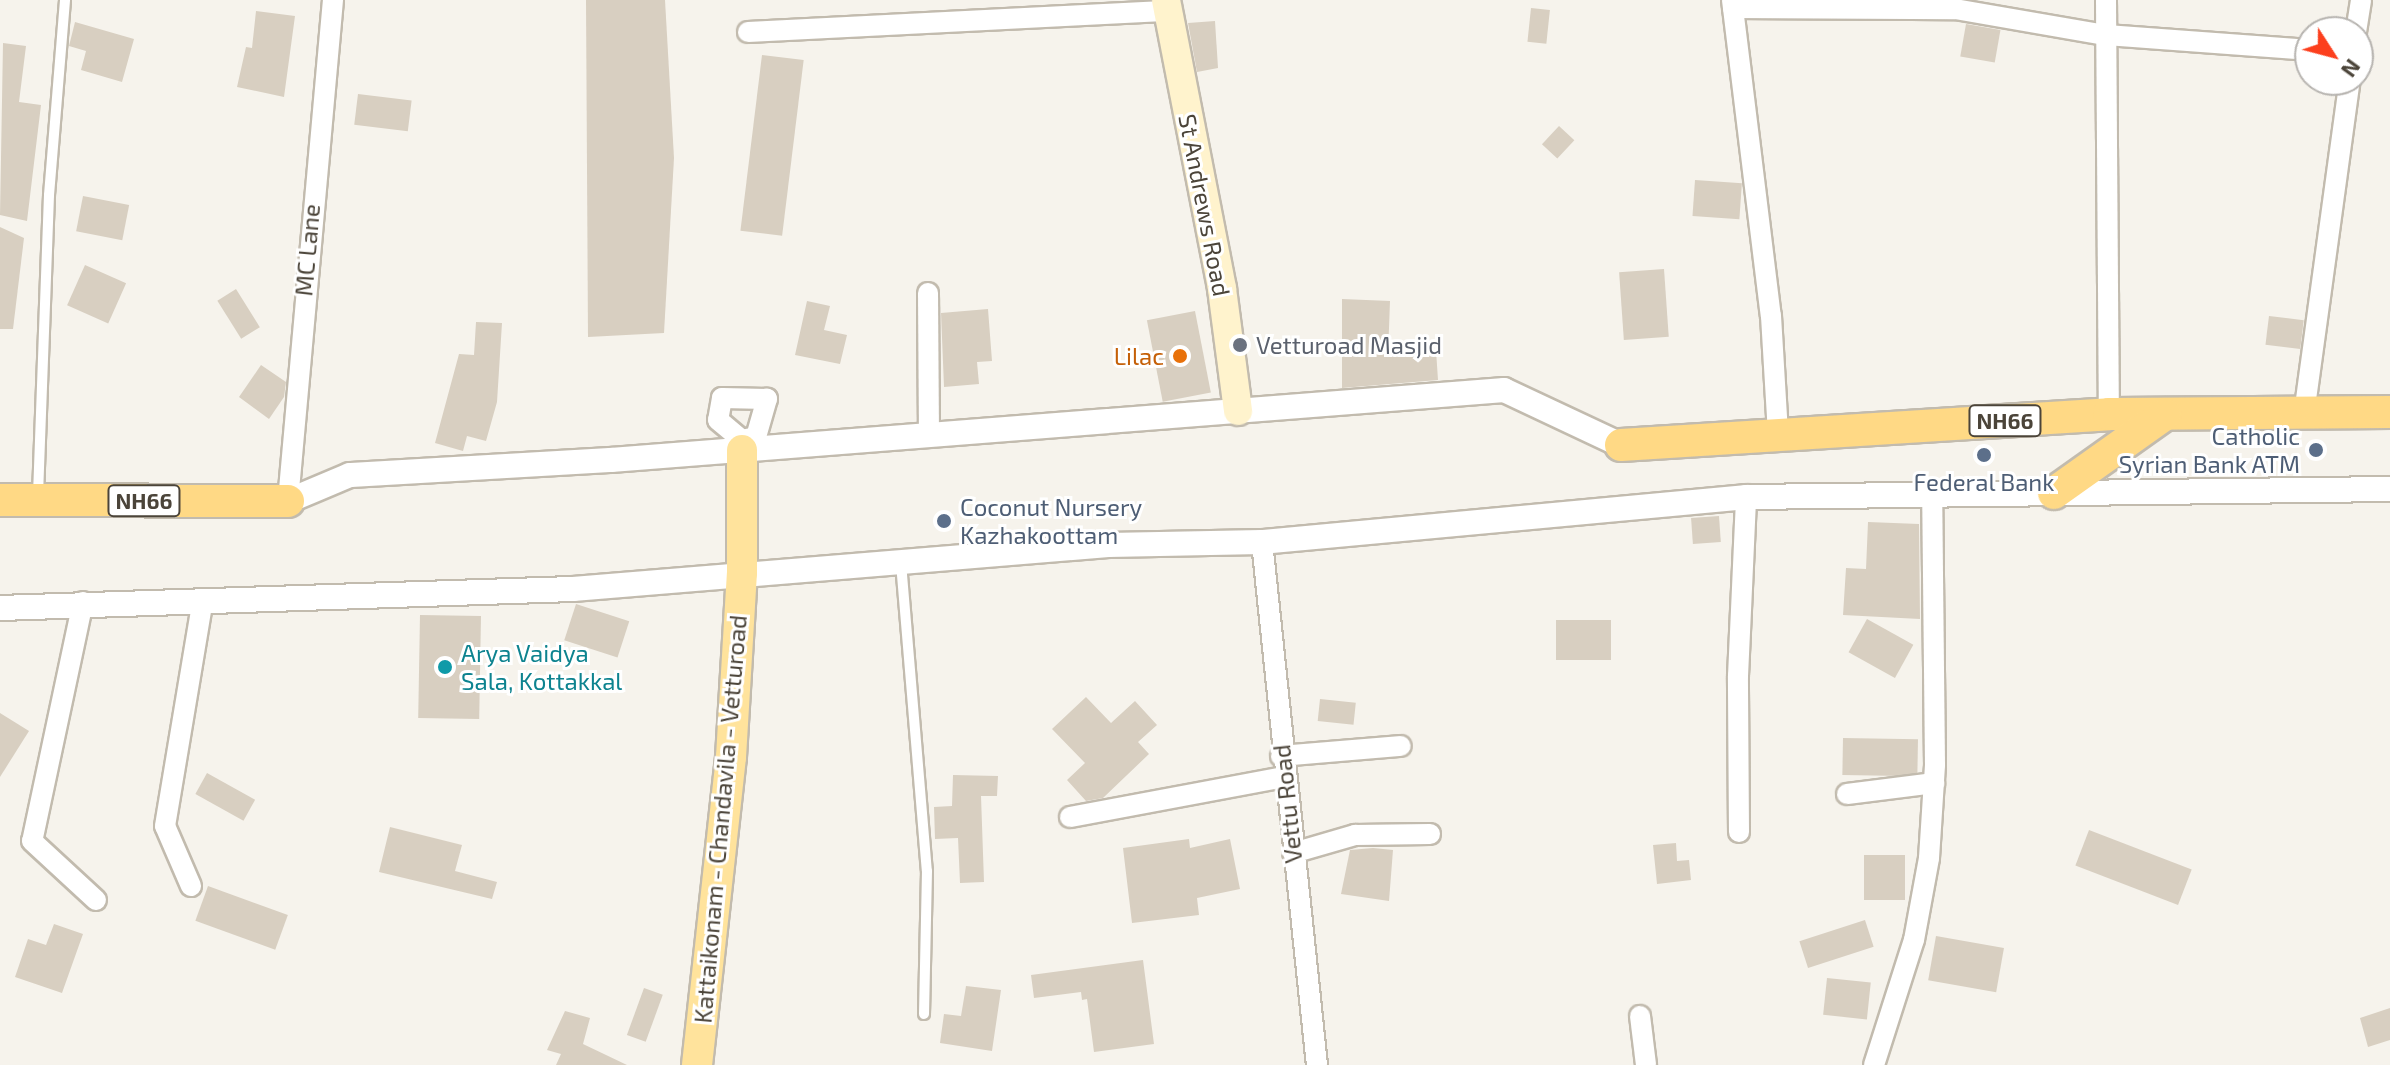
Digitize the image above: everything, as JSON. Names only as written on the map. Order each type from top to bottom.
[{"type":"highway","name":"NH66","points":[[1621,445],[2109,414],[2390,412]]},
{"type":"highway","points":[[2054,493],[2165,414]]},
{"type":"highway","name":"NH66","points":[[0,500],[288,501]]},
{"type":"main road","name":"St Andrews Road","points":[[1167,5],[1222,289],[1238,411]]},
{"type":"main road","name":"Kattaikonam - Chandavila - Vetturoad","points":[[697,1065],[731,757],[742,573],[742,445]]},
{"type":"street","name":"MC Lane","points":[[288,501],[333,0]]},
{"type":"street","points":[[2106,0],[2109,414]]},
{"type":"street","points":[[1778,433],[1771,316],[1732,4],[1955,9],[2106,35],[2294,49]]},
{"type":"street","points":[[748,32],[1167,5]]},
{"type":"street","points":[[2304,414],[2348,96]]},
{"type":"street","points":[[928,293],[929,435]]},
{"type":"street","points":[[288,501],[350,475],[742,445],[929,435],[1504,390],[1621,445]]},
{"type":"street","points":[[0,608],[83,602],[557,589],[1108,545],[1262,542],[1746,497],[2390,489]]},
{"type":"street","points":[[1874,1065],[1914,940],[1929,858],[1934,783],[1932,494]]},
{"type":"street","points":[[1739,832],[1738,676],[1746,497]]},
{"type":"street","name":"Vettu Road","points":[[1262,542],[1281,756],[1317,1065]]},
{"type":"street","points":[[191,886],[165,826],[203,600]]},
{"type":"street","points":[[83,602],[32,841],[96,900]]},
{"type":"street","points":[[1281,756],[1401,746]]},
{"type":"street","points":[[1070,817],[1284,777]]},
{"type":"street","points":[[1847,794],[1934,783]]},
{"type":"street","points":[[1293,853],[1355,835],[1430,834]]},
{"type":"street","points":[[1640,1016],[1646,1065]]},
{"type":"lane","points":[[37,501],[49,195],[65,0]]},
{"type":"lane","points":[[901,563],[927,871],[924,1014]]},
{"type":"building","points":[[586,0],[665,0],[674,158],[664,333],[588,337]]},
{"type":"building","points":[[1531,8],[1550,10],[1546,44],[1527,42]]},
{"type":"building","points":[[256,11],[295,16],[284,97],[237,87],[246,47],[252,48]]},
{"type":"building","points":[[1215,21],[1218,68],[1197,72],[1188,23]]},
{"type":"building","points":[[75,22],[134,39],[122,82],[81,70],[86,51],[69,46]]},
{"type":"building","points":[[1966,24],[2000,30],[1995,63],[1960,56]]},
{"type":"building","points":[[3,43],[26,46],[19,102],[41,105],[27,221],[0,215]]},
{"type":"building","points":[[762,55],[804,60],[782,236],[740,231]]},
{"type":"building","points":[[358,94],[412,101],[408,131],[354,125]]},
{"type":"building","points":[[1559,126],[1574,140],[1557,159],[1542,144]]},
{"type":"building","points":[[1695,180],[1742,183],[1739,219],[1692,216]]},
{"type":"building","points":[[83,196],[129,205],[122,240],[76,231]]},
{"type":"building","points":[[0,227],[24,238],[13,329],[0,329]]},
{"type":"building","points":[[85,265],[126,283],[108,323],[67,305]]},
{"type":"building","points":[[1664,269],[1669,337],[1624,340],[1619,272]]},
{"type":"building","points":[[236,289],[260,327],[241,339],[217,301]]},
{"type":"building","points":[[1342,299],[1390,301],[1388,355],[1436,350],[1438,380],[1342,388]]},
{"type":"building","points":[[807,301],[830,306],[824,330],[847,335],[840,364],[795,355]]},
{"type":"building","points":[[988,309],[992,361],[977,362],[979,384],[944,387],[941,313]]},
{"type":"building","name":"Lilac","points":[[1195,311],[1211,392],[1163,402],[1147,320]]},
{"type":"building","points":[[2269,316],[2304,320],[2300,349],[2265,345]]},
{"type":"building","points":[[476,322],[502,323],[497,402],[486,441],[467,436],[463,451],[435,443],[459,354],[474,355]]},
{"type":"building","points":[[261,365],[286,382],[284,397],[269,419],[239,397]]},
{"type":"building","points":[[1719,516],[1721,542],[1693,544],[1691,518]]},
{"type":"building","points":[[1868,522],[1919,524],[1920,619],[1843,615],[1846,568],[1866,569]]},
{"type":"building","points":[[576,604],[629,621],[618,657],[564,640]]},
{"type":"building","name":"Arya Vaidya Sala, Kottakkal","points":[[420,615],[481,616],[479,719],[418,718]]},
{"type":"building","points":[[1867,619],[1913,645],[1895,678],[1849,652]]},
{"type":"building","points":[[1556,620],[1611,620],[1611,660],[1556,660]]},
{"type":"building","points":[[1086,697],[1111,723],[1135,701],[1157,725],[1138,742],[1149,754],[1103,798],[1086,801],[1067,780],[1085,763],[1052,729]]},
{"type":"building","points":[[1320,699],[1356,703],[1354,725],[1318,721]]},
{"type":"building","points":[[0,713],[29,731],[0,777]]},
{"type":"building","points":[[1843,738],[1918,739],[1917,776],[1842,775]]},
{"type":"building","points":[[207,773],[255,800],[243,821],[195,794]]},
{"type":"building","points":[[953,775],[998,776],[997,796],[981,796],[984,882],[960,883],[958,838],[935,839],[934,807],[952,806]]},
{"type":"building","points":[[390,827],[462,845],[455,871],[497,882],[492,899],[379,872]]},
{"type":"building","points":[[2089,830],[2192,869],[2178,905],[2075,865]]},
{"type":"building","points":[[1189,839],[1190,848],[1230,839],[1240,889],[1197,898],[1199,915],[1132,923],[1123,848]]},
{"type":"building","points":[[1676,843],[1677,861],[1689,860],[1691,880],[1657,884],[1653,845]]},
{"type":"building","points":[[1350,850],[1393,850],[1389,901],[1341,894]]},
{"type":"building","points":[[1864,855],[1905,855],[1905,900],[1864,900]]},
{"type":"building","points":[[208,886],[288,915],[275,950],[195,921]]},
{"type":"building","points":[[1865,920],[1874,947],[1808,968],[1799,941]]},
{"type":"building","points":[[54,924],[83,934],[62,993],[15,977],[28,939],[46,945]]},
{"type":"building","points":[[1936,936],[2004,948],[1996,992],[1928,980]]},
{"type":"building","points":[[1143,960],[1154,1044],[1094,1052],[1087,999],[1082,1000],[1081,992],[1034,998],[1031,975]]},
{"type":"building","points":[[1827,978],[1871,983],[1867,1019],[1823,1015]]},
{"type":"building","points":[[966,986],[1001,990],[992,1051],[940,1043],[944,1014],[961,1016]]},
{"type":"building","points":[[644,988],[663,995],[646,1042],[627,1035]]},
{"type":"building","points":[[2390,1008],[2390,1040],[2368,1047],[2360,1018]]},
{"type":"building","points":[[565,1011],[590,1018],[583,1044],[627,1065],[556,1065],[561,1054],[547,1050]]},
{"type":"place","name":"Vetturoad Masjid","points":[[1240,345]]},
{"type":"place","name":"Lilac","points":[[1180,356]]},
{"type":"place","name":"Catholic Syrian Bank ATM","points":[[2316,450]]},
{"type":"place","name":"Federal Bank","points":[[1984,455]]},
{"type":"place","name":"Coconut Nursery Kazhakoottam","points":[[944,521]]},
{"type":"place","name":"Arya Vaidya Sala, Kottakkal","points":[[445,667]]}]
